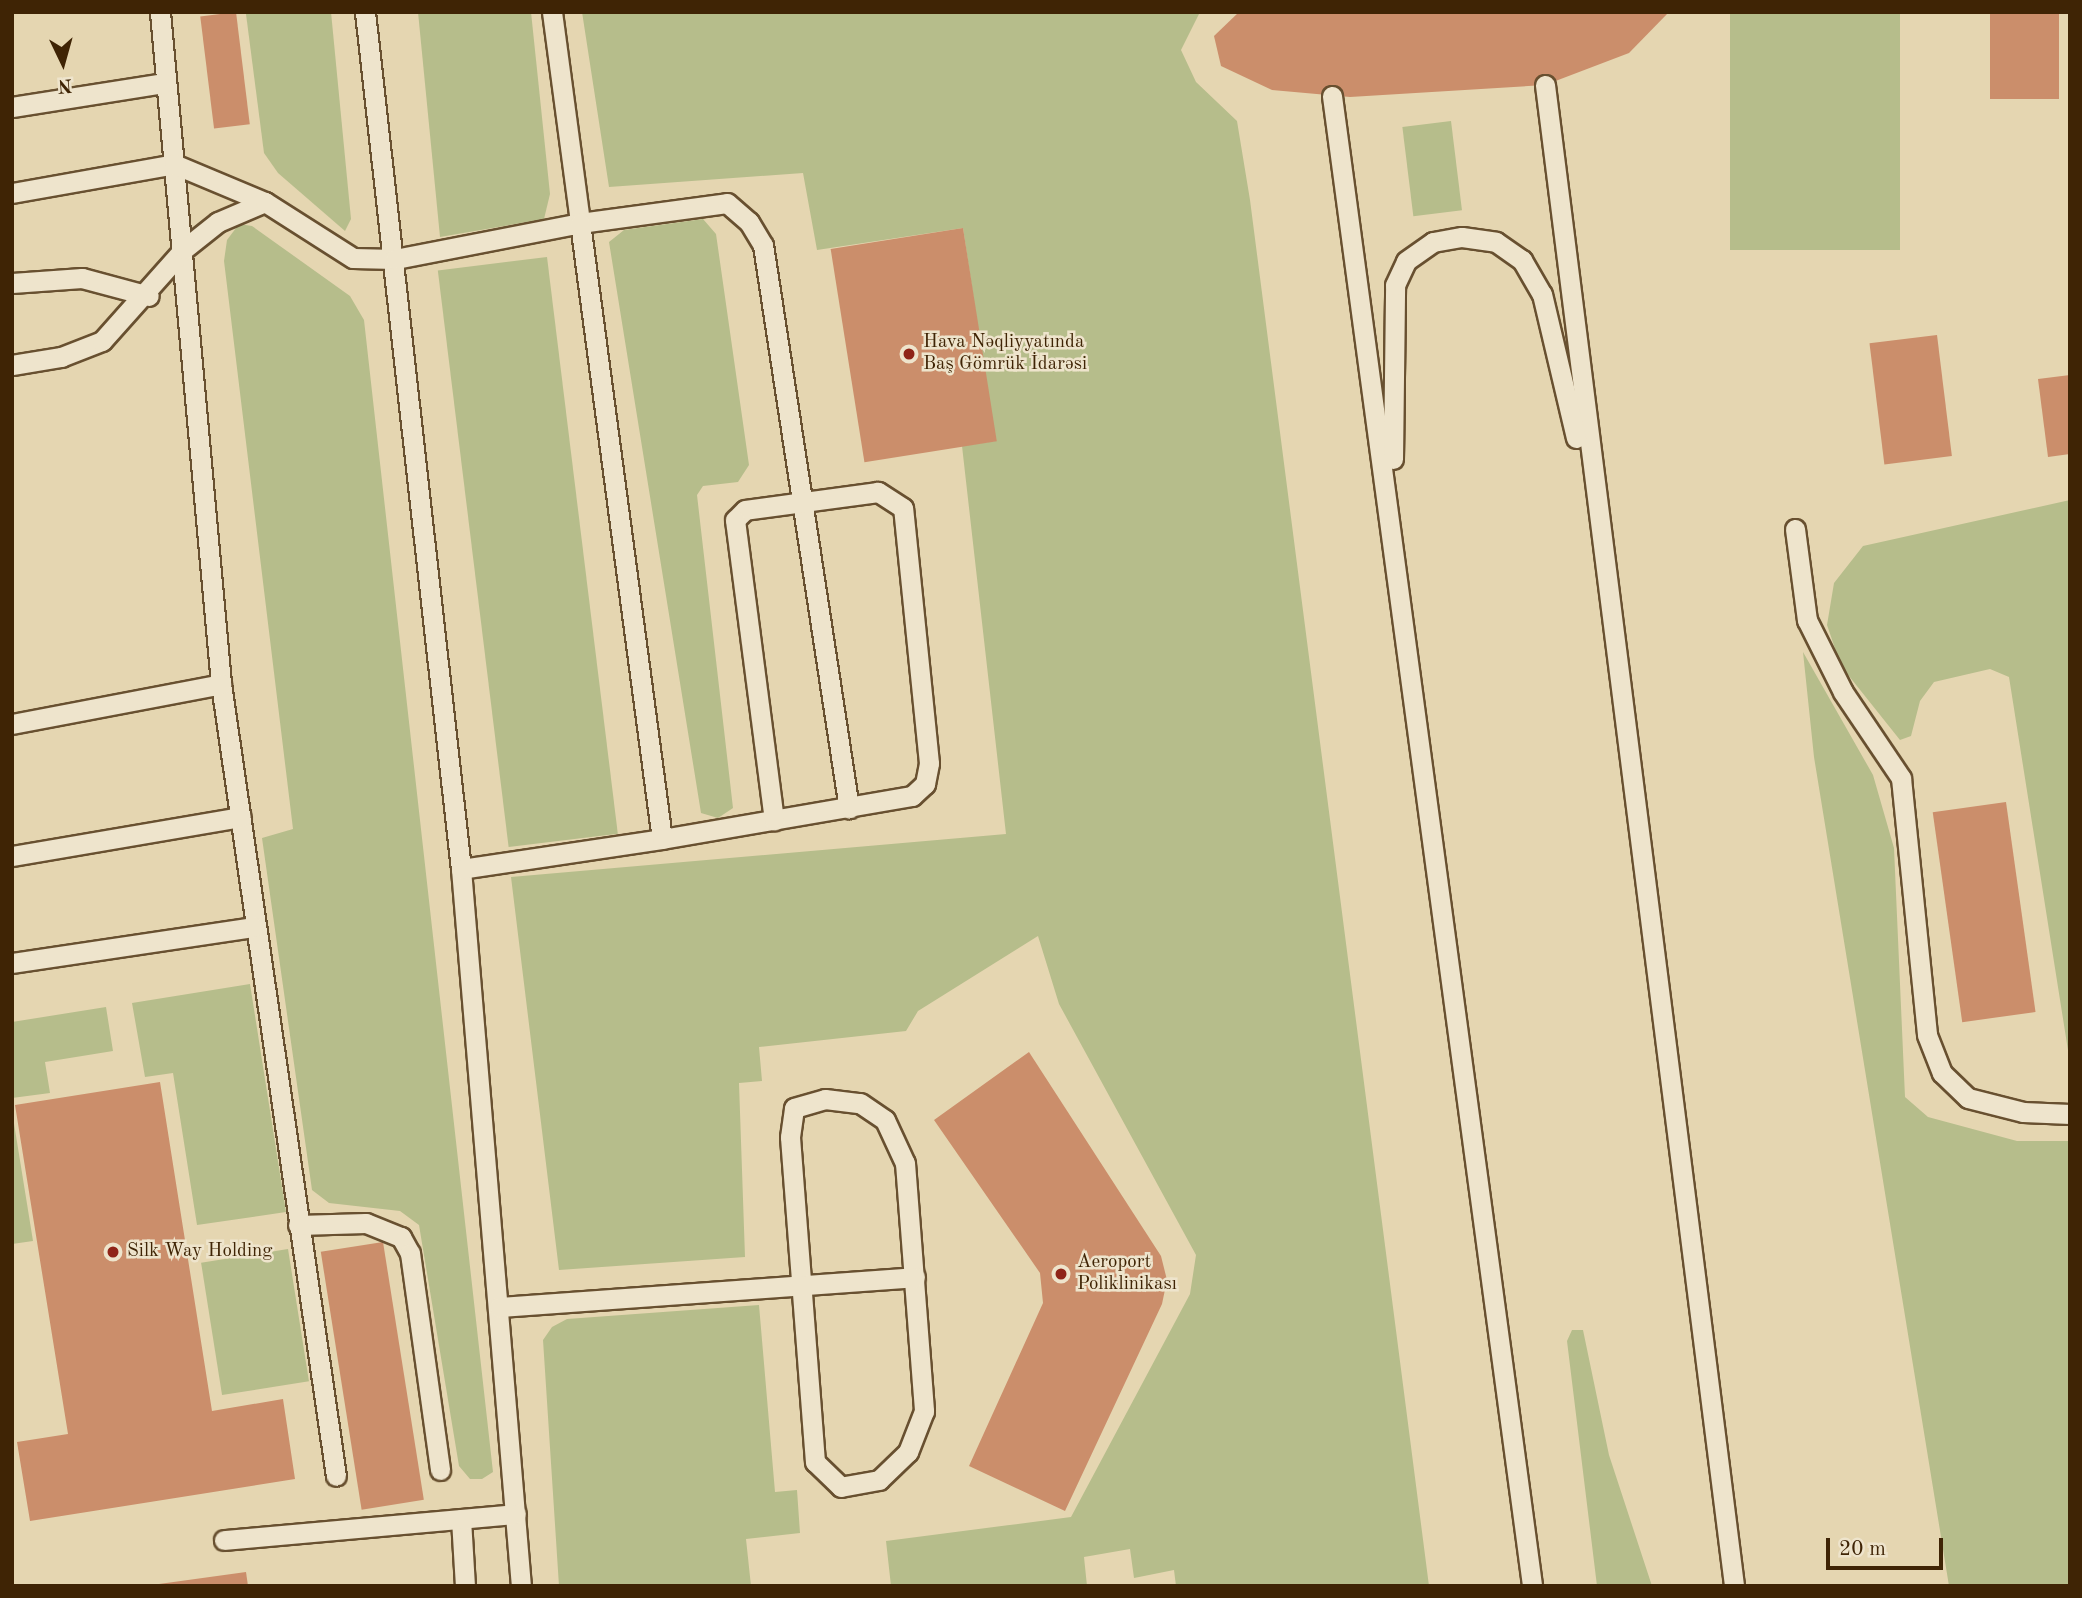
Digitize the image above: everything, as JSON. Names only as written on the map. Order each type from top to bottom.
[{"type":"lane","points":[[160,12],[163,83],[184,250],[221,684],[241,817],[253,927],[337,1476]]},
{"type":"lane","points":[[365,12],[395,259],[461,869],[521,1586]]},
{"type":"lane","points":[[552,12],[662,839]]},
{"type":"lane","points":[[12,107],[163,83]]},
{"type":"lane","points":[[1545,85],[1597,527],[1734,1586]]},
{"type":"lane","points":[[1332,96],[1532,1586]]},
{"type":"lane","points":[[12,193],[174,164],[265,202],[353,258],[395,259],[580,223],[727,203],[749,222],[763,245],[849,808]]},
{"type":"lane","points":[[12,365],[102,341],[149,296],[184,250],[218,222],[265,202]]},
{"type":"lane","points":[[1394,545],[1395,285],[1406,261],[1433,242],[1462,237],[1496,242],[1522,260],[1542,294],[1597,527]]},
{"type":"lane","points":[[12,283],[82,278],[149,296]]},
{"type":"lane","points":[[461,869],[662,839],[849,808],[912,796],[925,784],[929,763],[903,508],[878,492],[745,510],[733,533],[774,820]]},
{"type":"lane","points":[[1795,529],[1807,620],[1843,692],[1901,778],[1927,1035],[1942,1073],[1968,1098],[2023,1112],[2070,1114]]},
{"type":"lane","points":[[12,724],[221,684]]},
{"type":"lane","points":[[12,856],[241,817]]},
{"type":"lane","points":[[12,963],[253,927]]},
{"type":"lane","points":[[825,1099],[860,1103],[885,1120],[905,1163],[915,1277],[924,1411],[908,1452],[879,1480],[841,1488],[815,1462],[790,1138],[794,1108],[825,1099]]},
{"type":"lane","points":[[298,1225],[366,1223],[401,1237],[410,1253],[440,1470]]},
{"type":"lane","points":[[499,1307],[915,1277]]},
{"type":"lane","points":[[224,1540],[516,1514]]},
{"type":"lane","points":[[461,1519],[465,1586]]},
{"type":"green space","points":[[331,12],[351,219],[345,231],[278,173],[264,153],[246,14]]},
{"type":"green space","points":[[418,12],[531,12],[550,194],[544,219],[440,237]]},
{"type":"green space","points":[[582,12],[1200,12],[1181,50],[1196,82],[1237,121],[1250,200],[1429,1586],[1176,1586],[1174,1570],[1134,1578],[1130,1549],[1084,1557],[1087,1586],[891,1586],[886,1541],[1071,1517],[1190,1294],[1196,1255],[1059,1004],[1038,936],[918,1011],[906,1031],[759,1047],[762,1081],[739,1083],[745,1257],[559,1270],[511,877],[1006,834],[962,446],[995,441],[963,228],[817,250],[803,173],[609,187]]},
{"type":"green space","points":[[1730,12],[1900,12],[1900,250],[1730,250]]},
{"type":"green space","points":[[1451,121],[1462,210],[1413,216],[1402,127]]},
{"type":"green space","points":[[703,219],[716,234],[749,465],[738,482],[703,486],[697,495],[733,808],[718,818],[701,813],[609,242],[624,230]]},
{"type":"green space","points":[[239,224],[252,226],[350,296],[364,320],[493,1472],[482,1479],[470,1479],[459,1466],[419,1225],[400,1211],[329,1203],[312,1190],[262,838],[293,829],[224,261],[227,240]]},
{"type":"green space","points":[[547,257],[618,834],[509,847],[438,270]]},
{"type":"green space","points":[[2070,500],[2070,1063],[2009,677],[1990,669],[1934,682],[1920,701],[1911,736],[1900,740],[1841,666],[1827,625],[1834,583],[1863,546]]},
{"type":"green space","points":[[1803,652],[1873,775],[1894,848],[1905,1097],[1928,1117],[2017,1141],[2070,1141],[2070,1586],[1949,1586],[1814,757]]},
{"type":"green space","points":[[250,984],[286,1212],[197,1225],[173,1073],[145,1077],[132,1003]]},
{"type":"green space","points":[[106,1007],[113,1051],[45,1062],[50,1093],[12,1098],[12,1022]]},
{"type":"green space","points":[[12,1111],[33,1241],[12,1244]]},
{"type":"green space","points":[[288,1249],[309,1381],[222,1395],[201,1263]]},
{"type":"green space","points":[[759,1305],[775,1492],[797,1490],[800,1533],[746,1539],[751,1586],[559,1586],[543,1340],[552,1327],[567,1319]]},
{"type":"green space","points":[[1572,1330],[1583,1330],[1609,1455],[1652,1586],[1597,1586],[1567,1341]]},
{"type":"building","points":[[236,12],[250,124],[214,129],[200,16]]},
{"type":"building","points":[[1239,12],[1669,12],[1629,53],[1545,85],[1350,97],[1272,90],[1221,66],[1214,36]]},
{"type":"building","points":[[1990,12],[2059,12],[2059,99],[1990,99]]},
{"type":"building","points":[[963,228],[997,441],[864,462],[831,249]]},
{"type":"building","points":[[1937,335],[1952,456],[1884,464],[1870,343]]},
{"type":"building","points":[[2070,375],[2070,454],[2048,457],[2038,379]]},
{"type":"building","points":[[2006,802],[2036,1012],[1962,1022],[1933,812]]},
{"type":"building","points":[[1029,1052],[1161,1256],[1167,1280],[1162,1304],[1065,1511],[969,1466],[1043,1303],[1040,1273],[934,1120]]},
{"type":"building","name":"Silk Way Holding","points":[[160,1082],[212,1411],[283,1399],[295,1479],[30,1521],[17,1442],[68,1434],[15,1105]]},
{"type":"building","points":[[383,1242],[424,1500],[362,1510],[321,1252]]},
{"type":"building","points":[[246,1572],[248,1586],[159,1586],[159,1584]]},
{"type":"place","name":"Hava Nəqliyyatında Baş Gömrük İdarəsi","points":[[909,354]]},
{"type":"place","name":"Silk Way Holding","points":[[113,1252]]},
{"type":"place","name":"Aeroport Poliklinikası","points":[[1061,1274]]}]
